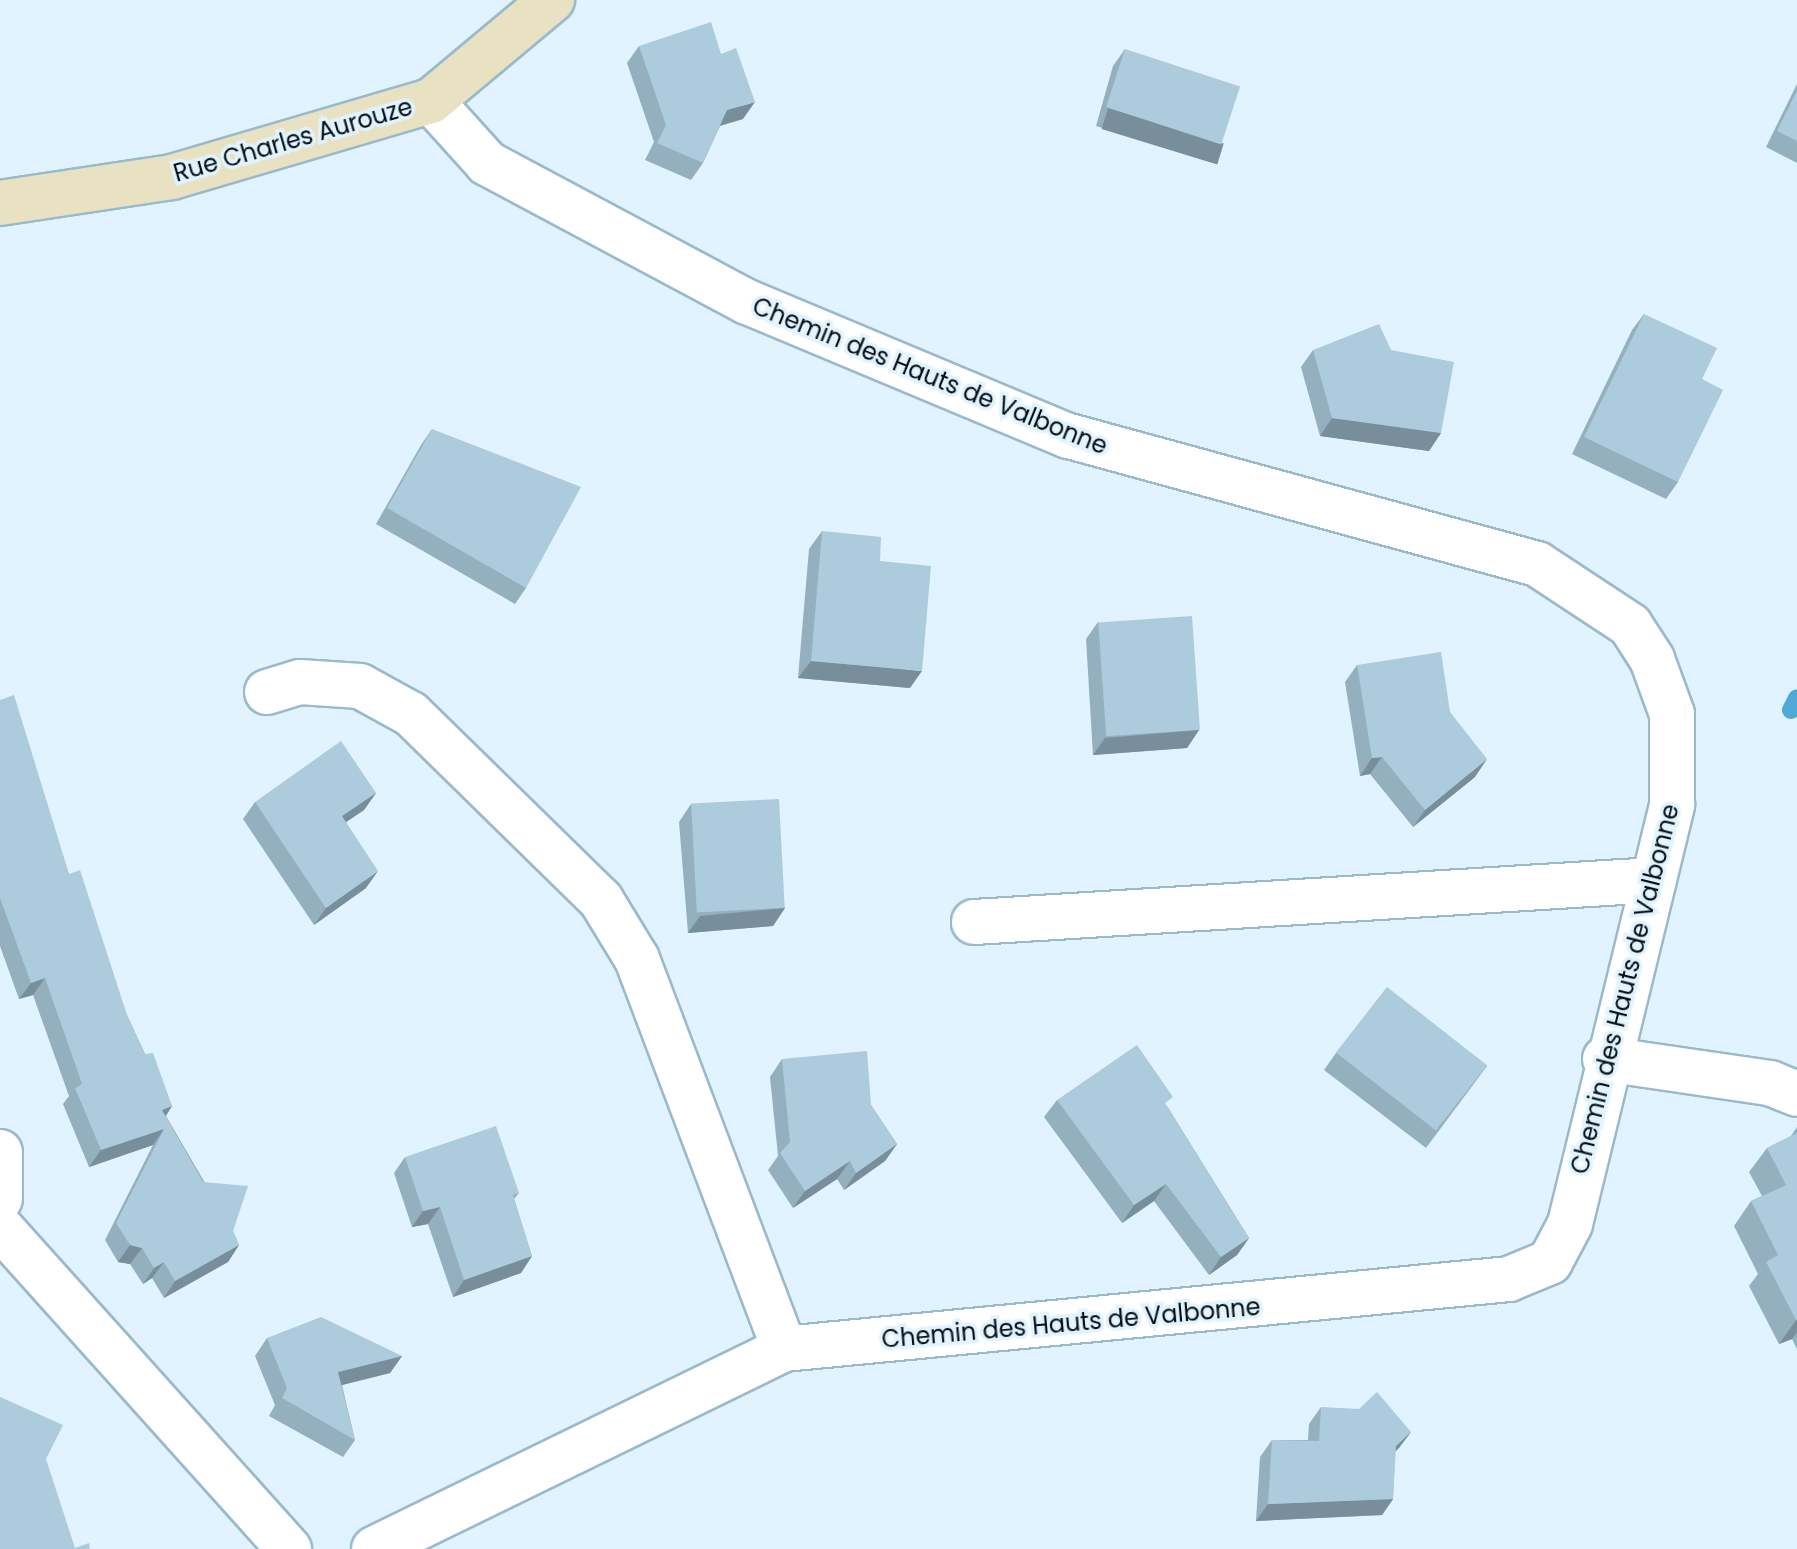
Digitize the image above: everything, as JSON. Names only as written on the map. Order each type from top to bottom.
[{"type":"street","name":"Rue Charles Aurouze","points":[[0,203],[172,177],[431,101],[552,0]]},
{"type":"street","name":"Chemin des Hauts de Valbonne","points":[[374,1549],[784,1349],[1509,1279],[1550,1262],[1570,1224],[1605,1059],[1672,804],[1672,714],[1630,625],[1589,595],[1537,564],[1068,436],[747,302],[487,163],[431,101]]},
{"type":"street","points":[[267,692],[300,682],[360,686],[411,714],[601,900],[637,959],[784,1349]]},
{"type":"street","points":[[974,922],[1654,880]]},
{"type":"street","points":[[1605,1059],[1797,1094]]},
{"type":"street","points":[[0,1152],[0,1199]]},
{"type":"street","points":[[0,1227],[289,1549]]},
{"type":"building","points":[[711,22],[721,54],[736,48],[755,102],[727,110],[703,163],[657,143],[666,125],[639,46]]},
{"type":"building","points":[[1125,49],[1240,86],[1221,144],[1106,107]]},
{"type":"building","points":[[1797,91],[1797,141],[1777,131]]},
{"type":"building","points":[[1644,314],[1717,348],[1702,379],[1723,390],[1678,482],[1584,437]]},
{"type":"building","points":[[1379,324],[1391,350],[1454,362],[1441,433],[1332,418],[1313,350]]},
{"type":"building","points":[[432,429],[581,487],[526,588],[387,508]]},
{"type":"building","points":[[822,531],[881,537],[880,561],[931,566],[922,671],[811,661]]},
{"type":"building","points":[[1192,616],[1200,730],[1106,736],[1098,623]]},
{"type":"building","points":[[1441,652],[1450,712],[1487,759],[1425,810],[1382,757],[1372,758],[1357,665]]},
{"type":"building","points":[[14,695],[69,874],[80,870],[127,1015],[145,1054],[153,1053],[172,1106],[162,1110],[203,1182],[248,1186],[233,1231],[239,1245],[175,1281],[164,1262],[154,1268],[142,1248],[130,1245],[116,1223],[164,1129],[101,1150],[75,1088],[82,1084],[45,978],[31,983],[0,898],[0,700]]},
{"type":"building","points":[[341,741],[376,793],[342,816],[378,871],[326,908],[255,802]]},
{"type":"building","points":[[779,799],[785,908],[697,912],[691,804]]},
{"type":"building","points":[[1387,987],[1487,1065],[1436,1131],[1336,1052]]},
{"type":"building","points":[[1137,1045],[1173,1097],[1165,1103],[1249,1238],[1221,1257],[1166,1184],[1134,1205],[1057,1100]]},
{"type":"building","points":[[867,1051],[871,1105],[897,1144],[856,1173],[850,1161],[805,1191],[780,1153],[790,1142],[782,1059]]},
{"type":"building","points":[[496,1126],[519,1193],[513,1195],[532,1256],[464,1280],[440,1207],[423,1211],[405,1157]]},
{"type":"building","points":[[1797,1133],[1796,1320],[1766,1262],[1778,1255],[1751,1201],[1786,1185],[1767,1148]]},
{"type":"building","points":[[321,1317],[402,1356],[338,1372],[355,1440],[282,1398],[287,1388],[267,1338]]},
{"type":"building","points":[[1377,1392],[1411,1432],[1396,1446],[1393,1499],[1268,1504],[1272,1440],[1319,1441],[1321,1407],[1359,1409]]},
{"type":"building","points":[[0,1397],[63,1425],[46,1459],[75,1548],[89,1543],[90,1549],[0,1549]]},
{"type":"waterway","points":[[1791,710],[1797,698]]}]
